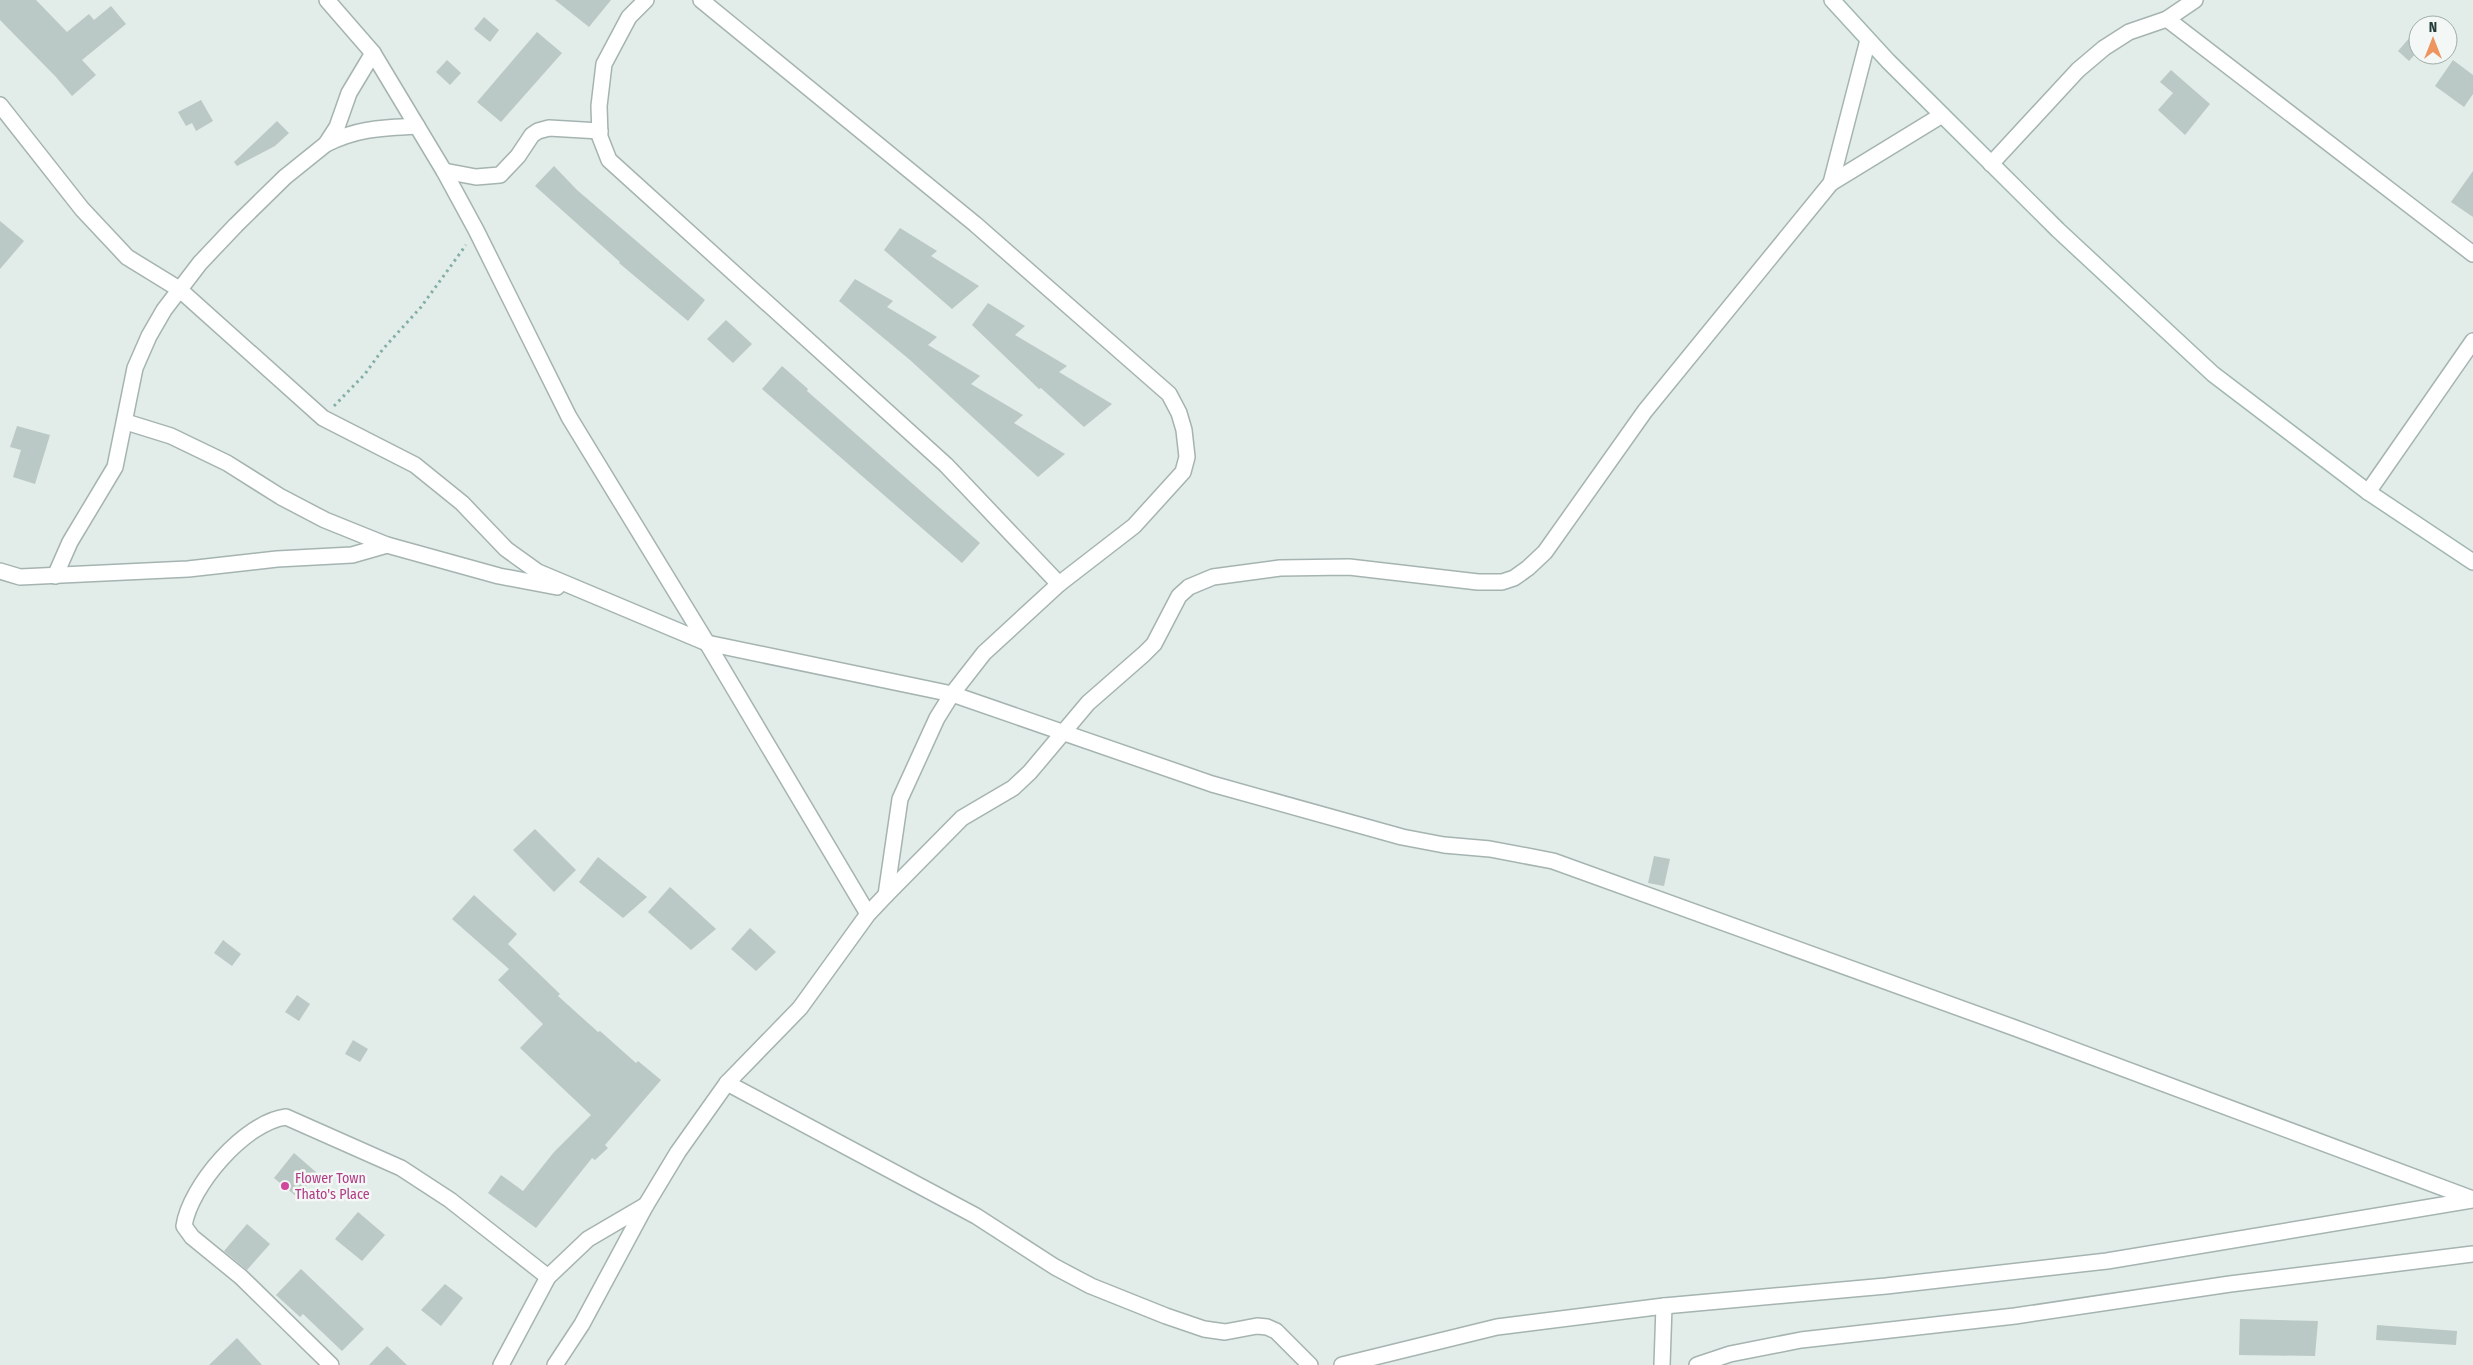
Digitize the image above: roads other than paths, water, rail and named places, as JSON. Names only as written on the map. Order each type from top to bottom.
[{"type":"street","points":[[327,0],[373,53],[444,171],[476,230],[569,417],[707,643],[868,914]]},
{"type":"street","points":[[646,0],[629,17],[604,64],[598,106],[600,137],[609,160],[946,465],[1059,584]]},
{"type":"street","points":[[701,0],[975,224],[1169,394],[1180,413],[1184,430],[1187,457],[1183,472],[1134,526],[1059,584],[984,653],[952,694],[937,718],[900,800],[886,895]]},
{"type":"street","points":[[1832,0],[1868,40],[2058,230],[2213,374],[2368,492],[2473,562]]},
{"type":"street","points":[[1991,164],[2078,70],[2104,48],[2129,32],[2167,19],[2195,0]]},
{"type":"street","points":[[2167,19],[2473,254]]},
{"type":"street","points":[[1831,183],[1868,40]]},
{"type":"street","points":[[326,144],[337,126],[350,93],[373,53]]},
{"type":"street","points":[[0,105],[82,209],[127,257],[179,289],[323,418],[415,465],[462,503],[506,548],[538,572],[707,643],[952,694],[1062,734],[1212,784],[1402,837],[1444,845],[1490,849],[1553,861],[2015,1028],[2473,1200]]},
{"type":"street","points":[[555,1365],[582,1324],[646,1205],[683,1144],[727,1082],[800,1008],[868,914],[886,895],[962,818],[1019,782],[1088,703],[1154,644],[1180,596],[1189,587],[1213,577],[1280,568],[1349,567],[1478,582],[1502,582],[1514,578],[1545,552],[1645,410],[1831,183],[1942,115]]},
{"type":"street","points":[[55,576],[70,542],[115,467],[126,422],[135,368],[149,336],[179,289],[236,225],[285,177],[326,144],[349,133],[380,128],[417,126]]},
{"type":"street","points":[[444,171],[476,177],[500,175],[518,156],[532,135],[538,131],[549,128],[600,131]]},
{"type":"street","points":[[2368,492],[2473,341]]},
{"type":"street","points":[[126,422],[171,436],[227,462],[281,497],[325,520],[388,545],[499,576],[588,592]]},
{"type":"street","points":[[0,571],[20,577],[188,569],[277,559],[352,555],[388,545]]},
{"type":"street","points":[[727,1082],[976,1216],[1054,1267],[1091,1286],[1204,1329],[1225,1332],[1257,1326],[1267,1327],[1276,1331],[1310,1365]]},
{"type":"street","points":[[331,1365],[240,1277],[192,1236],[184,1226],[186,1212],[196,1193],[211,1173],[232,1149],[253,1131],[269,1121],[286,1117],[400,1168],[450,1200],[548,1277]]},
{"type":"street","points":[[1342,1365],[1497,1327],[1664,1306],[1886,1286],[2107,1261],[2473,1200]]},
{"type":"street","points":[[501,1365],[548,1277],[588,1239],[646,1205]]},
{"type":"street","points":[[1697,1365],[1730,1354],[1801,1340],[2014,1316],[2230,1284],[2473,1254]]},
{"type":"street","points":[[1662,1365],[1664,1306]]},
{"type":"place","name":"Flower Town Thato's Place","points":[[285,1186]]}]
